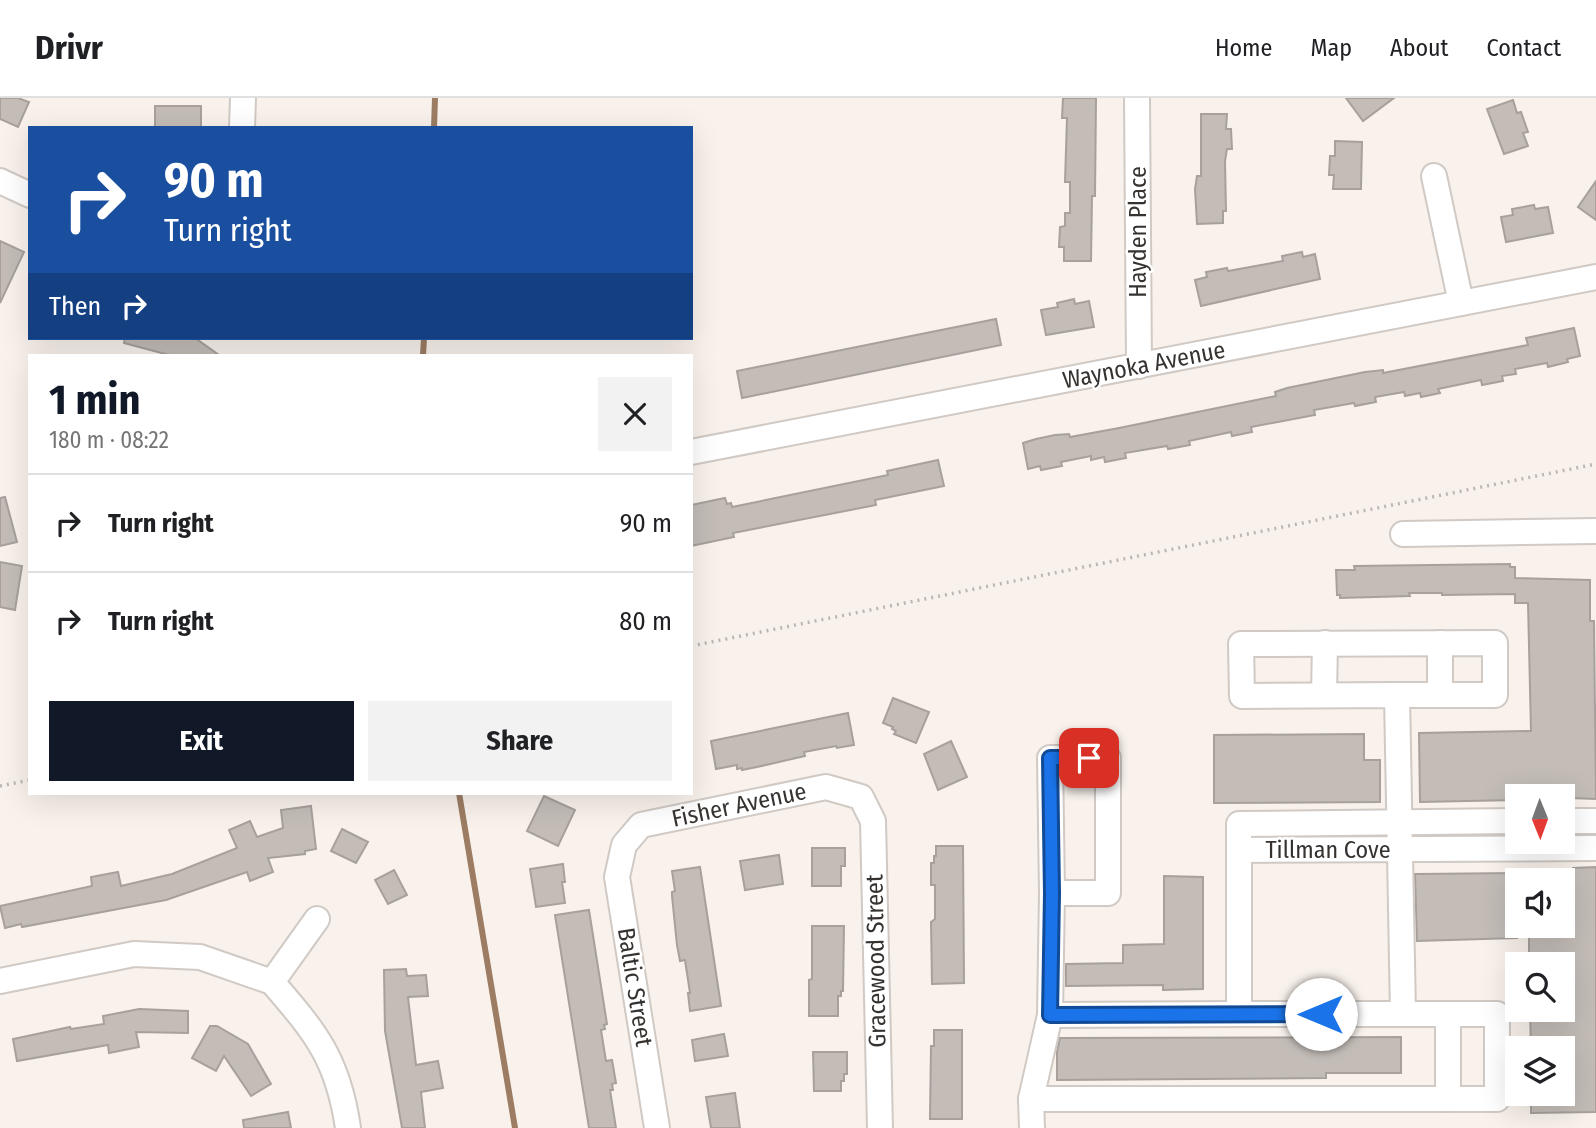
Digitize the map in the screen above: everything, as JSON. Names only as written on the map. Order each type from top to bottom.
[{"type":"street","points":[[242,126],[243,98]]},
{"type":"street","name":"Hayden Place","points":[[1137,98],[1139,366]]},
{"type":"street","points":[[1434,176],[1461,303]]},
{"type":"street","points":[[0,181],[28,194]]},
{"type":"street","name":"Waynoka Avenue","points":[[693,452],[1596,277]]},
{"type":"street","points":[[1403,534],[1596,531]]},
{"type":"street","points":[[1241,643],[1440,643],[1495,643],[1495,695],[1242,695],[1241,643]]},
{"type":"street","points":[[1324,695],[1325,643]]},
{"type":"street","points":[[1440,643],[1440,695]]},
{"type":"street","points":[[1397,695],[1403,1014]]},
{"type":"street","points":[[1031,1128],[1031,1099],[1050,1015],[1050,758],[1108,758],[1108,893],[1052,893]]},
{"type":"street","name":"Fisher Avenue","points":[[624,845],[641,825],[826,787],[861,797]]},
{"type":"street","name":"Gracewood Street","points":[[861,797],[873,821],[880,1128]]},
{"type":"street","name":"Tillman Cove","points":[[1505,821],[1239,824],[1239,850],[1596,848]]},
{"type":"street","points":[[1575,821],[1596,821]]},
{"type":"street","points":[[1468,822],[1468,849]]},
{"type":"street","name":"Baltic Street","points":[[624,845],[618,877],[657,1128]]},
{"type":"street","points":[[1239,850],[1239,1014]]},
{"type":"street","points":[[272,982],[317,919]]},
{"type":"street","points":[[0,981],[134,954],[200,957],[272,982],[305,1020],[331,1060],[339,1081],[348,1128]]},
{"type":"street","points":[[1448,1014],[1448,1099]]},
{"type":"street","points":[[1031,1099],[1497,1099],[1497,1014],[1050,1015]]},
{"type":"path","points":[[693,646],[1596,464]]},
{"type":"path","points":[[0,786],[28,780]]},
{"type":"building","points":[[0,98],[18,98],[29,102],[18,127],[0,119]]},
{"type":"building","points":[[1063,98],[1096,98],[1091,261],[1064,261],[1064,247],[1059,247],[1060,227],[1065,226],[1065,213],[1070,213],[1070,182],[1065,182],[1067,118],[1062,118]]},
{"type":"building","points":[[1346,98],[1394,98],[1363,121]]},
{"type":"building","points":[[1513,100],[1517,113],[1521,112],[1528,132],[1523,133],[1528,146],[1504,154],[1487,109]]},
{"type":"building","points":[[155,106],[201,106],[201,126],[155,126]]},
{"type":"building","points":[[1201,114],[1227,114],[1226,129],[1231,129],[1232,149],[1227,149],[1225,161],[1226,211],[1223,211],[1223,223],[1197,224],[1195,189],[1197,176],[1201,176]]},
{"type":"building","points":[[1335,141],[1362,142],[1361,189],[1333,189],[1334,175],[1329,175],[1330,156],[1335,156]]},
{"type":"building","points":[[1596,181],[1596,220],[1578,207]]},
{"type":"building","points":[[1534,205],[1535,209],[1548,207],[1553,233],[1506,242],[1501,217],[1513,215],[1512,209]]},
{"type":"building","points":[[0,241],[24,252],[0,303]]},
{"type":"building","points":[[1302,252],[1303,257],[1315,254],[1320,279],[1201,306],[1195,280],[1207,277],[1206,272],[1227,268],[1228,271],[1283,261],[1282,256]]},
{"type":"building","points":[[1074,299],[1075,304],[1089,301],[1094,327],[1046,335],[1041,310],[1058,307],[1057,303]]},
{"type":"building","points":[[996,319],[1001,345],[742,398],[737,371]]},
{"type":"building","points":[[1574,328],[1580,356],[1548,367],[1547,363],[1515,369],[1516,374],[1502,376],[1503,381],[1482,385],[1481,380],[1438,389],[1440,393],[1421,397],[1420,393],[1405,396],[1404,392],[1375,397],[1376,402],[1314,410],[1315,415],[1251,427],[1252,432],[1232,436],[1231,432],[1189,441],[1190,445],[1125,453],[1126,458],[1105,462],[1104,457],[1091,460],[1091,456],[1061,462],[1062,466],[1041,470],[1040,466],[1028,469],[1023,443],[1036,439],[1069,434],[1070,437],[1119,428],[1276,396],[1275,392],[1287,388],[1365,372],[1383,370],[1383,373],[1528,345],[1526,338]]},
{"type":"building","points":[[125,340],[198,340],[218,354],[165,354],[124,343]]},
{"type":"building","points":[[938,460],[944,486],[875,500],[876,505],[733,533],[734,537],[693,546],[693,505],[725,498],[727,504],[731,503],[732,507],[888,475],[887,471]]},
{"type":"building","points":[[5,497],[17,542],[0,546],[0,498]]},
{"type":"building","points":[[0,562],[22,566],[15,610],[0,607]]},
{"type":"building","points":[[1510,564],[1510,567],[1515,567],[1515,578],[1590,580],[1590,621],[1594,621],[1596,799],[1575,798],[1575,784],[1505,784],[1505,800],[1420,802],[1419,733],[1531,731],[1528,603],[1515,603],[1515,594],[1409,593],[1410,596],[1340,598],[1340,595],[1337,595],[1336,570],[1355,570],[1354,566]]},
{"type":"building","points":[[893,698],[929,712],[916,743],[894,734],[896,731],[893,727],[883,723]]},
{"type":"building","points":[[848,713],[854,745],[804,752],[805,756],[742,770],[737,769],[737,765],[716,769],[711,741]]},
{"type":"building","points":[[1364,734],[1364,760],[1380,760],[1380,802],[1214,803],[1214,735]]},
{"type":"building","points":[[951,741],[967,777],[938,790],[924,754]]},
{"type":"building","points":[[544,796],[575,810],[558,846],[527,831]]},
{"type":"building","points":[[311,806],[316,849],[305,851],[305,854],[268,858],[273,872],[250,881],[247,872],[166,900],[5,928],[0,906],[92,886],[91,877],[118,872],[121,886],[172,874],[237,848],[229,830],[250,821],[257,837],[283,828],[281,810]]},
{"type":"building","points":[[342,829],[368,842],[356,863],[331,851]]},
{"type":"building","points":[[936,846],[963,846],[964,983],[932,984],[931,922],[935,919],[935,885],[931,885],[931,863],[934,863]]},
{"type":"building","points":[[812,848],[845,848],[841,886],[812,886]]},
{"type":"building","points":[[779,855],[783,884],[745,890],[740,861]]},
{"type":"building","points":[[563,864],[565,903],[536,907],[530,869]]},
{"type":"building","points":[[700,867],[721,1006],[690,1011],[685,960],[680,961],[677,945],[672,871]]},
{"type":"building","points":[[1596,867],[1596,1112],[1531,1113],[1531,1106],[1575,1106],[1575,1036],[1531,1036],[1530,1022],[1575,1022],[1575,952],[1529,952],[1529,938],[1575,938],[1573,868]]},
{"type":"building","points":[[394,870],[407,895],[388,904],[375,880]]},
{"type":"building","points":[[1505,873],[1505,938],[1517,938],[1417,941],[1415,874]]},
{"type":"building","points":[[1164,876],[1203,877],[1203,989],[1163,990],[1163,985],[1066,986],[1066,964],[1123,963],[1123,945],[1164,944]]},
{"type":"building","points":[[589,910],[607,1024],[604,1025],[605,1029],[601,1030],[606,1061],[612,1060],[616,1083],[612,1084],[613,1090],[610,1090],[616,1128],[589,1128],[555,915]]},
{"type":"building","points":[[812,926],[844,926],[843,991],[841,996],[838,996],[838,1016],[809,1016]]},
{"type":"building","points":[[406,969],[407,976],[426,975],[428,996],[408,997],[416,1065],[438,1061],[443,1088],[421,1092],[425,1128],[402,1128],[385,1031],[384,970]]},
{"type":"building","points":[[139,1009],[188,1011],[188,1033],[136,1032],[139,1047],[109,1053],[108,1045],[17,1061],[13,1039],[70,1027],[104,1024],[103,1016]]},
{"type":"building","points":[[210,1026],[217,1026],[248,1044],[271,1084],[251,1096],[224,1056],[216,1071],[192,1058]]},
{"type":"building","points":[[934,1030],[962,1030],[962,1119],[930,1119],[931,1046],[934,1046]]},
{"type":"building","points":[[724,1034],[728,1056],[695,1061],[692,1040]]},
{"type":"building","points":[[1401,1037],[1401,1073],[1326,1073],[1326,1078],[1057,1080],[1060,1038]]},
{"type":"building","points":[[813,1052],[847,1052],[847,1074],[844,1074],[844,1081],[841,1081],[841,1091],[814,1091]]},
{"type":"building","points":[[735,1093],[740,1128],[711,1128],[706,1097]]},
{"type":"building","points":[[288,1112],[291,1128],[244,1128],[243,1120]]},
{"type":"waterway","points":[[434,126],[435,98]]},
{"type":"waterway","points":[[423,354],[424,340]]},
{"type":"waterway","points":[[459,795],[515,1128]]},
{"type":"route","points":[[1089,758],[1050,758],[1050,1015],[1321,1014]]}]
